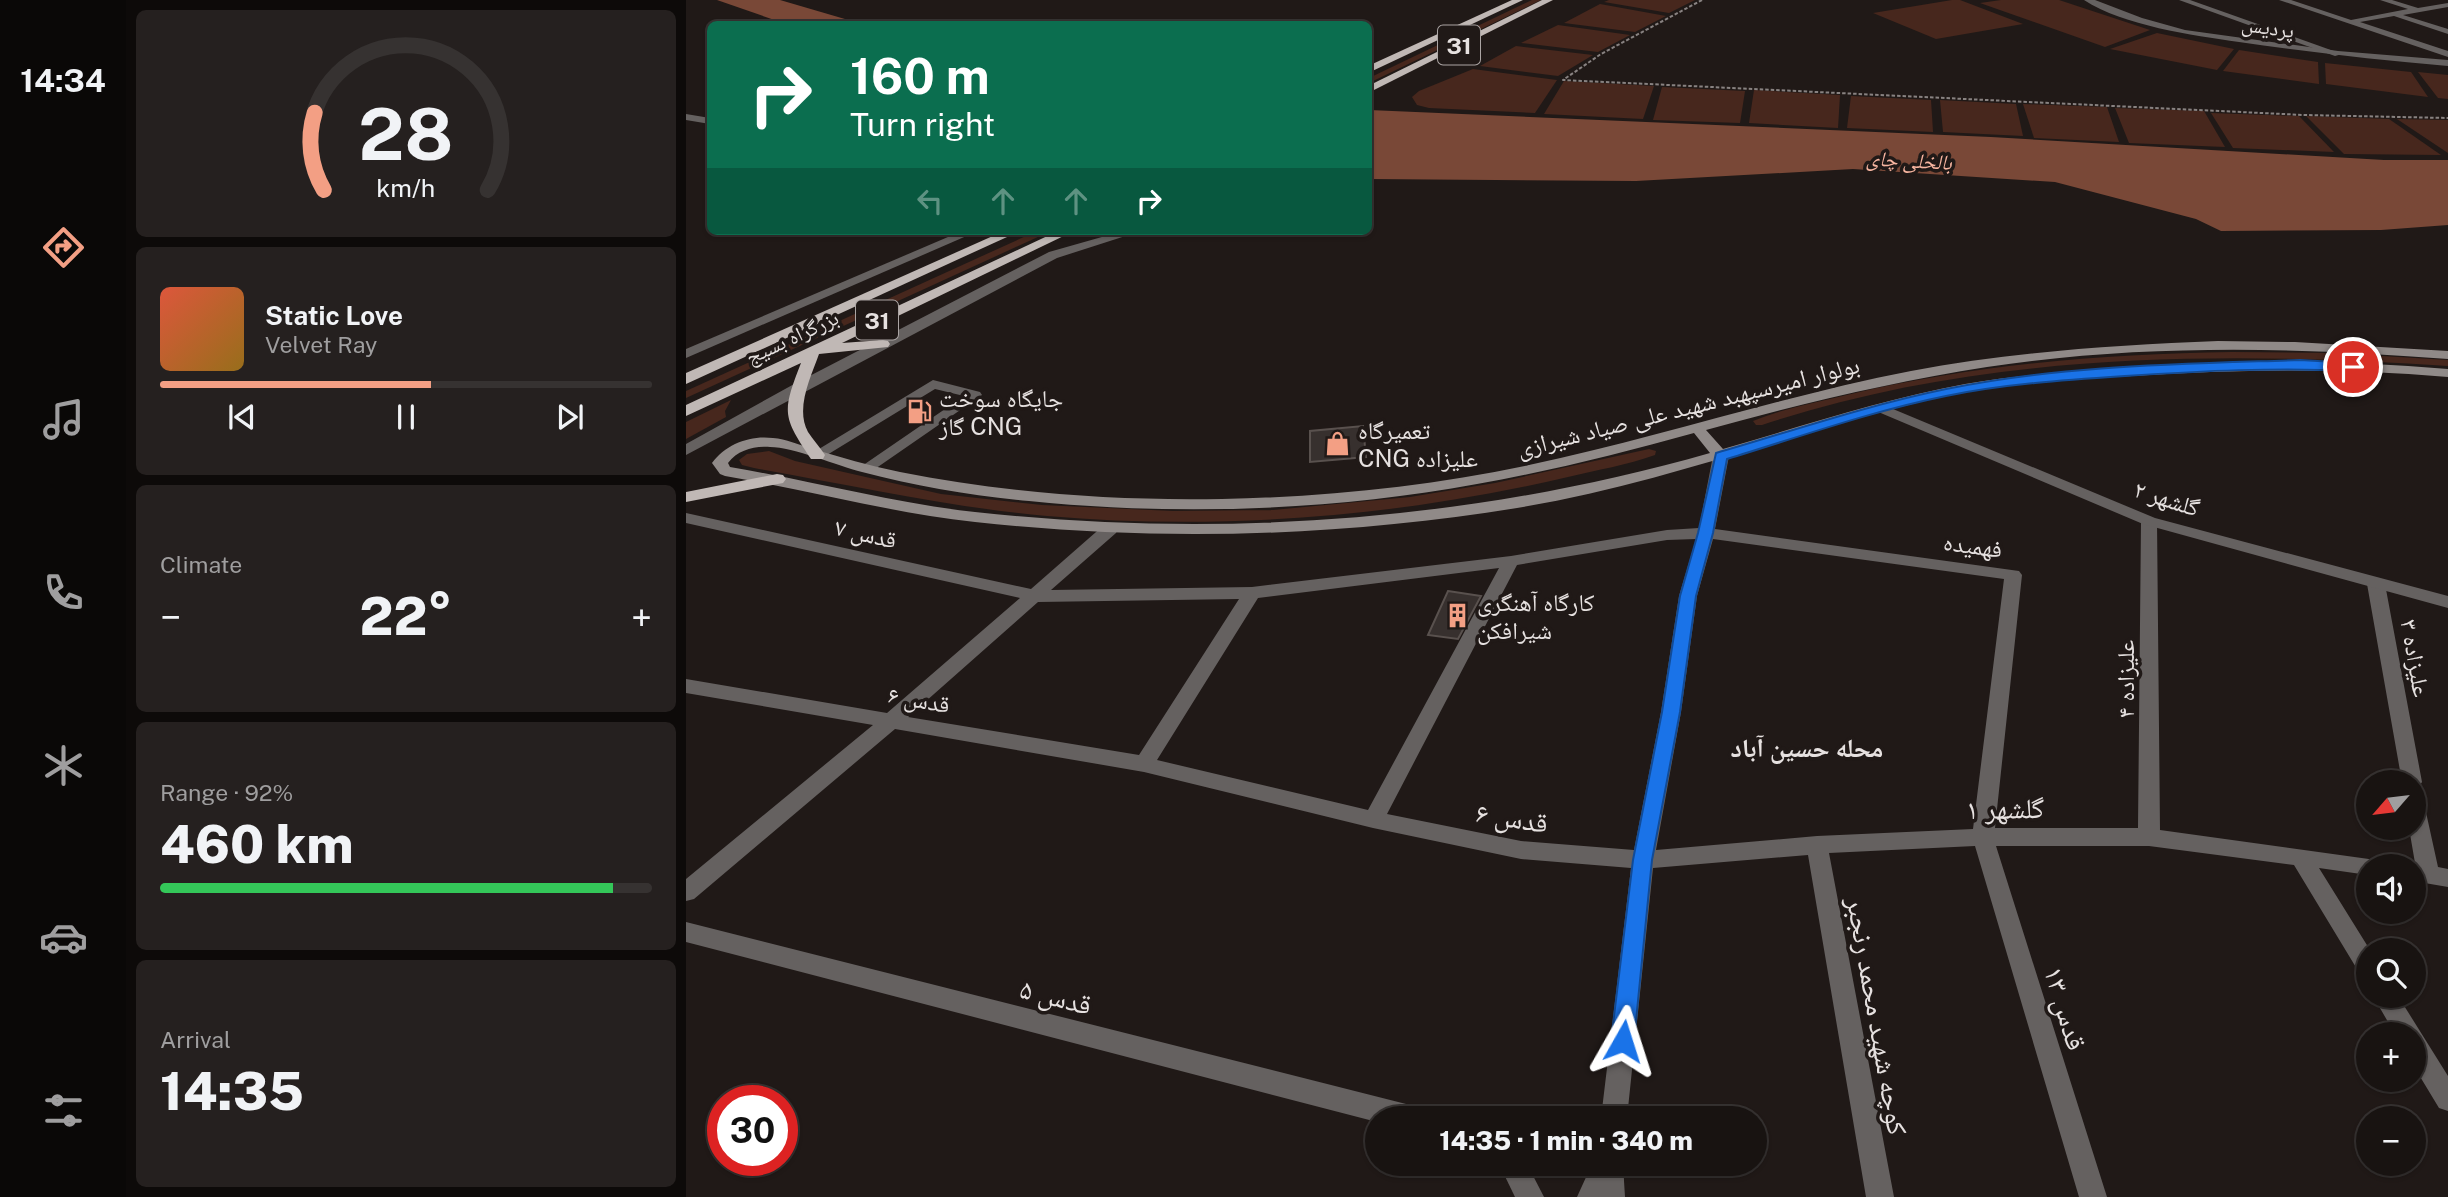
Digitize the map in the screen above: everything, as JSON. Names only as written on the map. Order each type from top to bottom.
[{"type":"highway","name":"31","points":[[1372,68],[1519,0]]},
{"type":"highway","name":"31","points":[[1372,88],[1551,0]]},
{"type":"highway","name":"بزرگراه بسیج","points":[[686,379],[1005,235]]},
{"type":"highway","name":"بزرگراه بسیج","points":[[686,411],[1059,235]]},
{"type":"highway","points":[[817,455],[799,430],[796,414],[801,386],[813,350],[883,344]]},
{"type":"highway","points":[[686,497],[777,479]]},
{"type":"main road","name":"بولوار امیرسپهبد شهید علی صیاد شیرازی","points":[[2448,355],[2287,345],[2157,345],[2045,355],[1928,372],[1863,386],[1584,459],[1427,488],[1320,499],[1222,504],[1107,504],[992,493],[867,468],[774,442],[760,442],[728,453],[720,463],[725,471],[971,517],[1110,529],[1316,526],[1442,513],[1547,498],[1721,456],[1881,408],[1948,392],[2059,377],[2178,368],[2300,364],[2448,373]]},
{"type":"main road","points":[[1698,429],[1721,456]]},
{"type":"street","name":"پردیس","points":[[2088,0],[2139,20],[2185,32],[2337,54],[2448,63]]},
{"type":"street","points":[[2183,0],[2337,54]]},
{"type":"street","points":[[2283,0],[2448,54]]},
{"type":"street","points":[[2384,0],[2418,10]]},
{"type":"street","points":[[2350,22],[2448,5]]},
{"type":"street","points":[[2393,15],[2448,32]]},
{"type":"street","points":[[686,117],[707,120]]},
{"type":"street","points":[[686,354],[963,235]]},
{"type":"street","points":[[686,450],[801,386],[1053,255],[1121,235]]},
{"type":"street","points":[[817,455],[933,384],[975,394],[867,468]]},
{"type":"street","name":"گلشهر ۲","points":[[1881,408],[2150,521],[2448,602]]},
{"type":"street","points":[[1615,1106],[1643,860],[1671,712],[1688,596],[1706,533],[1721,456]]},
{"type":"street","name":"قدس ۷","points":[[686,518],[1036,596],[1252,593],[1511,561],[1667,535],[1706,533]]},
{"type":"street","name":"علیزاده ۴","points":[[2149,837],[2150,521]]},
{"type":"street","points":[[686,892],[891,721],[1110,529]]},
{"type":"street","name":"فهمیده","points":[[1706,533],[2013,575],[1983,837]]},
{"type":"street","points":[[1373,820],[1511,561]]},
{"type":"street","name":"علیزاده ۳","points":[[2376,584],[2410,770]]},
{"type":"street","points":[[1143,764],[1252,593]]},
{"type":"street","name":"قدس ۶","points":[[686,686],[1143,764],[1373,820],[1521,850],[1643,860]]},
{"type":"street","name":"گلشهر ۱","points":[[1643,860],[1816,845],[1983,837],[2149,837],[2356,865]]},
{"type":"street","name":"قدس ۱۳","points":[[1983,837],[2093,1197]]},
{"type":"street","points":[[2423,840],[2430,875]]},
{"type":"street","name":"کوچه شهید محمد رنجبر","points":[[1816,845],[1880,1197]]},
{"type":"street","points":[[2301,858],[2356,947]]},
{"type":"street","name":"قدس ۵","points":[[686,932],[1365,1106]]},
{"type":"street","points":[[2426,1063],[2448,1099]]},
{"type":"street","points":[[1519,1176],[1530,1197]]},
{"type":"street","points":[[1591,1197],[1602,1176]]},
{"type":"street","points":[[1609,1176],[1611,1197]]},
{"type":"path","points":[[1702,0],[1601,54],[1563,80],[2304,115],[2448,118]]},
{"type":"shaded area","points":[[1532,0],[1541,0],[1372,82],[1372,77]]},
{"type":"shaded area","points":[[1695,0],[1669,13],[1604,2]]},
{"type":"shaded area","points":[[1960,0],[2023,24],[1936,39],[1873,13]]},
{"type":"shaded area","points":[[2001,0],[2059,0],[2150,30],[2105,47],[1980,3]]},
{"type":"shaded area","points":[[1600,4],[1666,16],[1635,32],[1564,23]]},
{"type":"shaded area","points":[[1558,25],[1630,35],[1598,52],[1521,43]]},
{"type":"shaded area","points":[[2157,33],[2234,49],[2217,70],[2110,49]]},
{"type":"shaded area","points":[[1516,46],[1593,55],[1558,76],[1480,66]]},
{"type":"shaded area","points":[[2239,50],[2318,62],[2319,84],[2223,71]]},
{"type":"shaded area","points":[[2325,63],[2411,72],[2428,97],[2326,84]]},
{"type":"shaded area","points":[[1473,69],[1557,80],[1535,113],[1429,108],[1417,105],[1412,97],[1419,91]]},
{"type":"shaded area","points":[[2418,72],[2448,75],[2448,99],[2438,98]]},
{"type":"shaded area","points":[[1564,81],[1654,86],[1643,119],[1544,114]]},
{"type":"shaded area","points":[[1662,87],[1745,91],[1740,123],[1653,120]]},
{"type":"shaded area","points":[[1754,90],[1840,95],[1838,128],[1749,123]]},
{"type":"shaded area","points":[[1851,96],[1931,100],[1933,132],[1847,128]]},
{"type":"shaded area","points":[[1940,100],[2016,104],[2023,136],[1943,132]]},
{"type":"shaded area","points":[[2023,104],[2107,107],[2119,142],[2034,138]]},
{"type":"shaded area","points":[[2115,108],[2204,111],[2225,147],[2129,143]]},
{"type":"shaded area","points":[[2211,113],[2299,116],[2334,152],[2233,148]]},
{"type":"shaded area","points":[[2306,116],[2389,119],[2441,155],[2344,154]]},
{"type":"shaded area","points":[[2397,119],[2448,120],[2448,153]]},
{"type":"shaded area","points":[[1028,235],[1042,235],[686,398],[686,391]]},
{"type":"shaded area","points":[[2232,352],[2333,353],[2448,360],[2448,366],[2275,359],[2102,362],[2015,370],[1930,383],[1845,401],[1762,425],[1756,425],[1753,421],[1851,394],[1993,368],[2088,358]]},
{"type":"shaded area","points":[[731,400],[725,411],[726,417],[686,439],[686,422]]},
{"type":"shaded area","points":[[1649,449],[1656,451],[1655,455],[1623,465],[1439,502],[1309,517],[1177,522],[1047,516],[973,507],[754,468],[742,465],[739,460],[747,454],[769,451],[795,461],[941,494],[1042,505],[1173,511],[1273,510],[1410,497],[1495,483]]},
{"type":"water","points":[[717,0],[780,0],[852,21],[777,21]]},
{"type":"water","name":"بالخلی چای","points":[[1372,110],[1991,137],[2384,160],[2448,160],[2448,225],[2381,230],[2221,231],[2196,219],[2055,182],[1853,169],[1636,181],[1372,179]]},
{"type":"building","name":"تعمیرگاه CNG علیزاده","points":[[1363,426],[1366,457],[1310,462],[1310,431]]},
{"type":"building","name":"کارگاه آهنگری شیرافکن","points":[[1448,591],[1481,596],[1458,639],[1428,635]]},
{"type":"place","name":"جایگاه سوخت گاز CNG","points":[[919,412]]},
{"type":"place","name":"تعمیرگاه CNG علیزاده","points":[[1338,444]]},
{"type":"place","name":"کارگاه آهنگری شیرافکن","points":[[1457,616]]},
{"type":"district","name":"محله حسین آباد","points":[[1807,747]]},
{"type":"route","points":[[1623,1041],[1643,860],[1671,712],[1688,596],[1706,533],[1721,456],[1881,408],[1948,392],[2059,377],[2178,368],[2300,364],[2353,367]]}]
